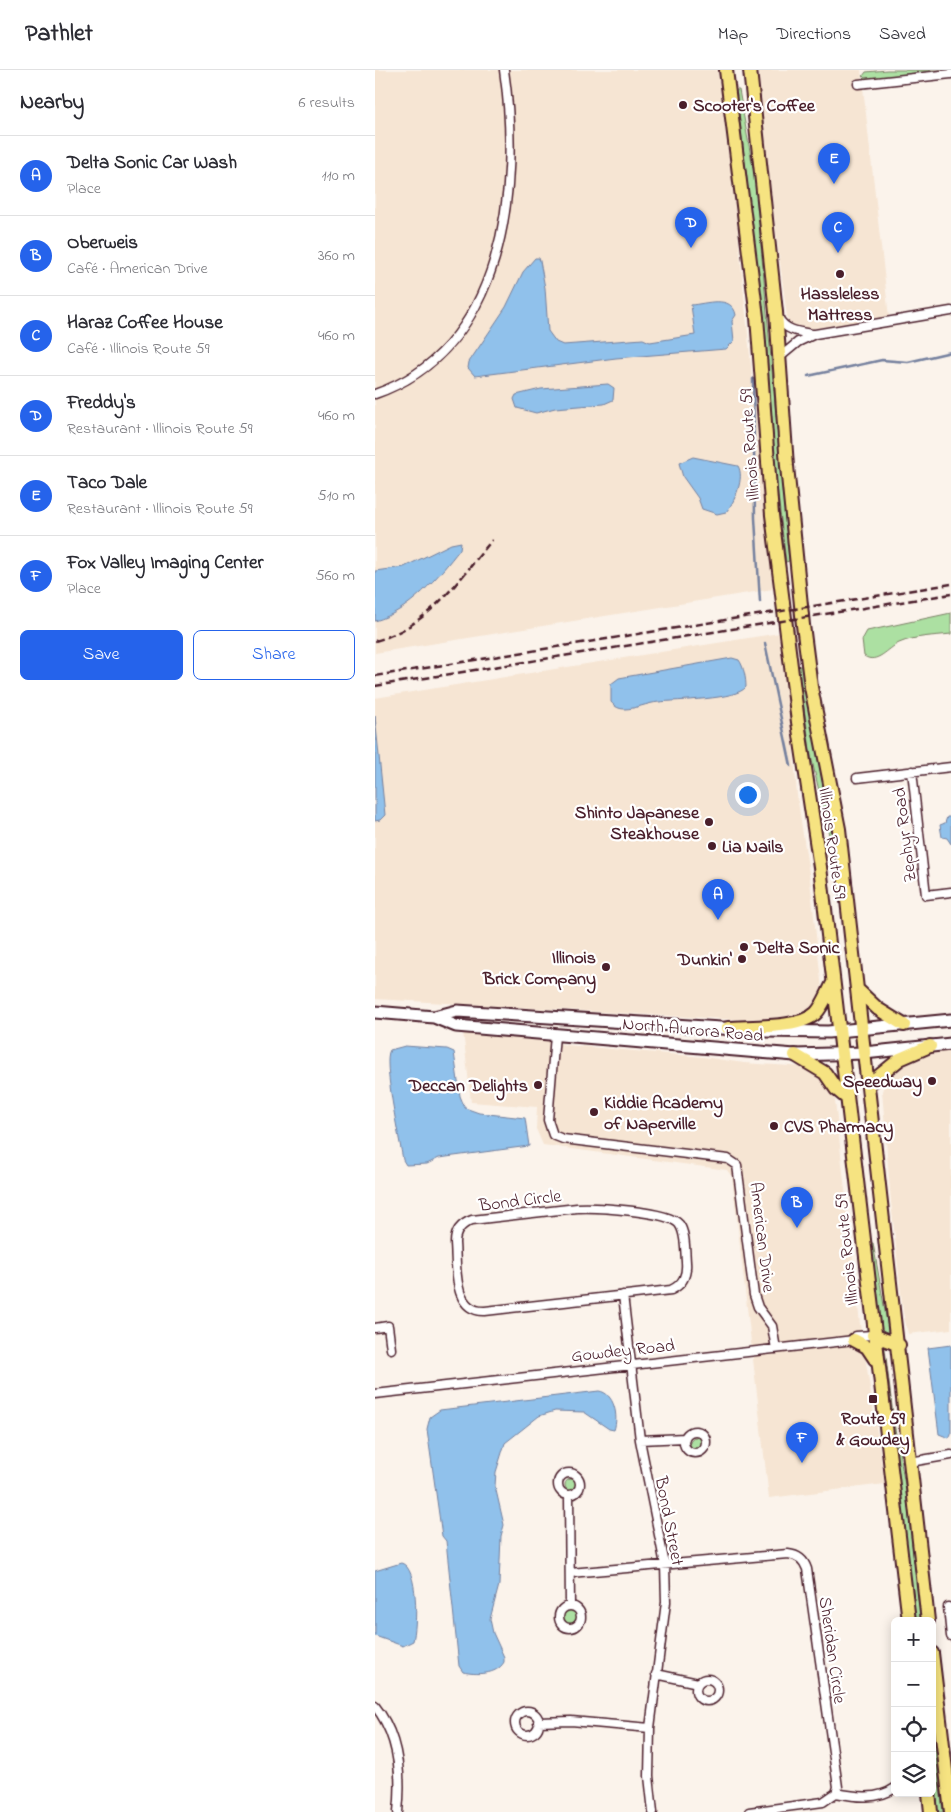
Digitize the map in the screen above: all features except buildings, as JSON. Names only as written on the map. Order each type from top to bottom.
[{"type":"main road","name":"Illinois Route 59","points":[[726,70],[757,317],[772,515],[798,722],[820,867],[876,1362],[908,1617]]},
{"type":"main road","name":"Illinois Route 59","points":[[750,70],[776,312],[787,466],[807,658],[839,829],[899,1345],[928,1617]]},
{"type":"main road","points":[[728,1028],[795,1024],[807,1020],[818,1011],[833,983]]},
{"type":"main road","points":[[859,991],[878,1009],[905,1025]]},
{"type":"main road","name":"North Aurora Road","points":[[434,1017],[457,1011],[795,1032],[839,1031],[951,1020]]},
{"type":"main road","name":"North Aurora Road","points":[[375,1012],[434,1017],[456,1026],[795,1055],[864,1053],[951,1044]]},
{"type":"main road","points":[[869,1084],[901,1059],[930,1046]]},
{"type":"main road","points":[[795,1055],[825,1074],[836,1089],[847,1098]]},
{"type":"main road","points":[[873,1334],[899,1345]]},
{"type":"main road","points":[[854,1340],[872,1352],[876,1362]]},
{"type":"main road","points":[[934,1662],[946,1728],[951,1812]]},
{"type":"main road","points":[[929,1797],[931,1812]]},
{"type":"street","points":[[375,394],[403,383],[433,362],[461,332],[482,296],[498,246],[508,188],[510,138],[504,70]]},
{"type":"street","points":[[858,84],[951,74]]},
{"type":"street","points":[[780,357],[798,342],[815,334],[951,311]]},
{"type":"street","points":[[776,312],[781,322],[791,329],[815,334]]},
{"type":"street","points":[[857,778],[951,766]]},
{"type":"street","name":"Zephyr Road","points":[[912,771],[926,895],[951,892]]},
{"type":"street","name":"American Drive","points":[[555,1035],[548,1120],[553,1135],[563,1139],[727,1159],[737,1165],[754,1294],[758,1307],[772,1326],[776,1348]]},
{"type":"street","name":"Bond Circle","points":[[588,1207],[660,1216],[675,1220],[682,1231],[686,1268],[682,1282],[671,1290],[623,1295],[485,1312],[474,1311],[465,1303],[460,1293],[455,1235],[461,1226],[472,1220],[588,1207]]},
{"type":"street","name":"Bond Street","points":[[623,1295],[640,1440],[665,1565],[665,1602],[650,1728],[649,1776],[653,1812]]},
{"type":"street","points":[[375,1328],[388,1326],[391,1349]]},
{"type":"street","name":"Gowdey Road","points":[[375,1394],[854,1340],[856,1336],[873,1334]]},
{"type":"street","points":[[640,1440],[685,1438]]},
{"type":"street","points":[[910,1462],[951,1455]]},
{"type":"street","points":[[569,1495],[570,1606]]},
{"type":"street","name":"Sheridan Circle","points":[[665,1565],[788,1554],[797,1556],[803,1561],[807,1569],[837,1781],[836,1793]]},
{"type":"street","points":[[570,1573],[665,1565]]},
{"type":"street","points":[[948,1607],[951,1636]]},
{"type":"street","points":[[657,1674],[698,1684]]},
{"type":"street","points":[[375,1706],[388,1724],[394,1741],[400,1783],[398,1812]]},
{"type":"street","points":[[538,1722],[571,1721],[650,1728]]},
{"type":"street","points":[[749,1812],[823,1802],[836,1793],[875,1796],[887,1794],[891,1791]]},
{"type":"shaded area","points":[[375,70],[718,70],[731,163],[773,589],[375,653]]},
{"type":"shaded area","points":[[755,70],[861,70],[889,317],[789,332]]},
{"type":"shaded area","points":[[780,633],[791,721],[797,795],[810,880],[822,990],[818,1005],[812,1011],[791,1020],[759,1021],[375,999],[375,698]]},
{"type":"shaded area","points":[[463,1031],[540,1039],[566,1045],[703,1057],[744,1063],[806,1067],[820,1073],[834,1094],[860,1324],[885,1484],[769,1498],[732,1177],[727,1170],[543,1145],[536,1129],[537,1107],[471,1102]]},
{"type":"shaded area","points":[[951,1051],[951,1329],[908,1334],[903,1312],[891,1202],[882,1091],[889,1071],[920,1055]]},
{"type":"green space","points":[[941,70],[867,80],[863,76],[866,72]]},
{"type":"green space","points":[[736,90],[739,90],[755,179],[789,561],[786,562],[776,478],[766,338]]},
{"type":"green space","points":[[951,613],[951,634],[911,639],[895,645],[878,657],[869,658],[864,656],[862,640],[867,631]]},
{"type":"green space","points":[[798,666],[801,666],[833,839],[830,839],[811,756]]},
{"type":"green space","points":[[870,1243],[873,1243],[889,1334],[881,1329]]},
{"type":"green space","points":[[882,1345],[885,1349],[894,1423],[906,1491],[921,1617],[916,1617]]},
{"type":"green space","points":[[694,1437],[698,1437],[702,1443],[698,1449],[694,1449],[690,1445],[690,1441]]},
{"type":"green space","points":[[571,1479],[577,1485],[571,1491],[565,1485]]},
{"type":"green space","points":[[570,1610],[575,1612],[577,1617],[575,1622],[570,1624],[565,1622],[563,1617],[565,1612]]},
{"type":"green space","points":[[936,1754],[943,1812],[938,1812],[936,1795]]},
{"type":"water","points":[[535,258],[539,258],[540,261],[545,288],[548,331],[556,342],[563,345],[643,339],[650,342],[695,335],[691,305],[710,302],[724,302],[733,308],[736,315],[732,321],[734,341],[726,349],[616,358],[475,376],[468,368],[469,362],[506,307],[523,272]]},
{"type":"water","points":[[608,384],[614,388],[613,400],[604,404],[555,408],[536,413],[517,408],[514,399],[516,395],[541,389]]},
{"type":"water","points":[[693,457],[738,466],[740,483],[733,502],[726,512],[717,514],[702,509],[698,498],[683,477],[679,463]]},
{"type":"water","points":[[461,542],[460,549],[422,592],[400,609],[375,621],[375,571],[404,567],[451,544]]},
{"type":"water","points":[[732,658],[739,660],[742,666],[746,687],[731,695],[655,703],[629,709],[619,708],[611,702],[611,684],[619,678]]},
{"type":"water","points":[[375,716],[385,815],[380,820],[375,821]]},
{"type":"water","points":[[947,817],[951,817],[951,844],[947,838],[942,837],[940,825],[945,823]]},
{"type":"water","points":[[405,1046],[447,1049],[454,1052],[460,1096],[465,1108],[479,1113],[525,1118],[529,1146],[439,1158],[427,1164],[406,1165],[403,1160],[395,1120],[388,1069],[390,1050]]},
{"type":"water","points":[[951,1345],[951,1434],[949,1438],[939,1434],[928,1348]]},
{"type":"water","points":[[599,1391],[608,1396],[614,1406],[616,1418],[614,1430],[609,1429],[584,1412],[555,1411],[539,1416],[505,1443],[496,1472],[495,1486],[504,1525],[501,1536],[499,1585],[490,1619],[493,1633],[504,1657],[504,1662],[491,1672],[474,1674],[463,1672],[459,1666],[446,1541],[442,1536],[427,1429],[430,1417],[440,1410]]},
{"type":"water","points":[[401,1563],[407,1567],[411,1575],[414,1585],[416,1611],[413,1641],[403,1646],[375,1636],[375,1571]]},
{"type":"waterway","points":[[808,376],[882,360],[908,362],[951,352]]},
{"type":"waterway","points":[[753,379],[755,518],[760,602]]},
{"type":"waterway","points":[[765,643],[791,766]]},
{"type":"railway","points":[[375,641],[411,625],[427,613],[454,586],[492,540]]},
{"type":"railway","points":[[375,676],[951,584]]},
{"type":"railway","points":[[375,686],[951,594]]},
{"type":"place","name":"Scooter's Coffee","points":[[683,105]]},
{"type":"place","name":"Taco Dale","points":[[834,184]]},
{"type":"place","name":"Freddy's","points":[[691,248]]},
{"type":"place","name":"Haraz Coffee House","points":[[838,253]]},
{"type":"place","name":"Hassleless Mattress","points":[[840,274]]},
{"type":"place","name":"Shinto Japanese Steakhouse","points":[[709,822]]},
{"type":"place","name":"Lia Nails","points":[[712,846]]},
{"type":"place","name":"Delta Sonic Car Wash","points":[[718,920]]},
{"type":"place","name":"Delta Sonic","points":[[744,947]]},
{"type":"place","name":"Dunkin'","points":[[742,959]]},
{"type":"place","name":"Illinois Brick Company","points":[[606,967]]},
{"type":"place","name":"Speedway","points":[[932,1081]]},
{"type":"place","name":"Deccan Delights","points":[[538,1085]]},
{"type":"place","name":"Kiddie Academy of Naperville","points":[[594,1112]]},
{"type":"place","name":"CVS Pharmacy","points":[[774,1126]]},
{"type":"place","name":"Oberweis","points":[[797,1228]]},
{"type":"place","name":"Route 59 & Gowdey","points":[[873,1399]]},
{"type":"place","name":"Fox Valley Imaging Center","points":[[802,1463]]}]
